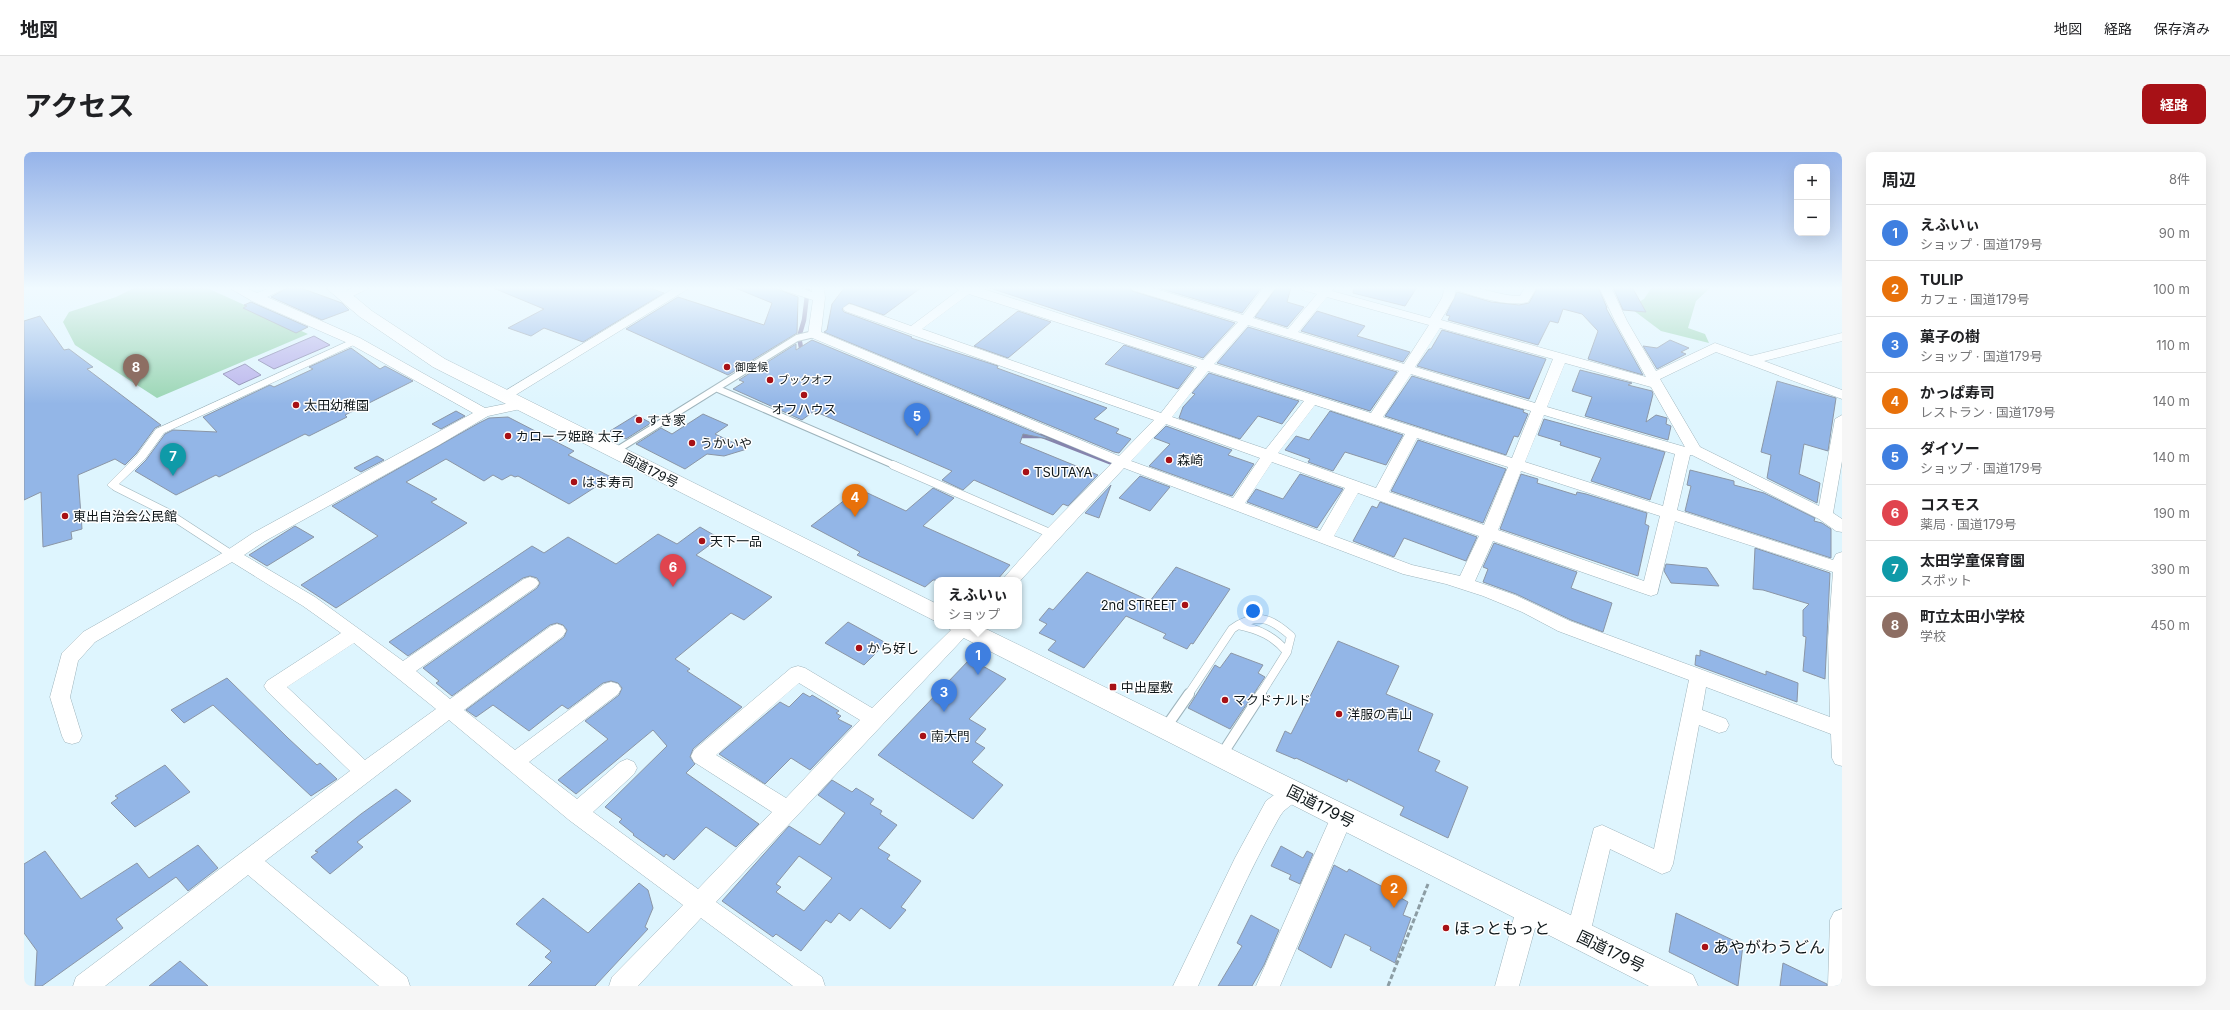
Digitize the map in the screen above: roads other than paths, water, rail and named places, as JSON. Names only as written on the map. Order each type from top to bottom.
[{"type":"highway","name":"国道179号","points":[[384,326],[414,348],[512,400],[934,612]]},
{"type":"highway","name":"国道179号","points":[[968,629],[1682,986]]},
{"type":"street","points":[[325,326],[355,341],[483,413]]},
{"type":"street","points":[[72,736],[60,697],[69,658],[89,637],[232,555],[259,537],[434,442],[483,413],[512,400],[625,326]]},
{"type":"street","points":[[815,326],[814,334],[1117,466],[1236,505],[1408,570],[1443,576],[1543,614],[1564,626],[1698,680],[1841,729]]},
{"type":"street","points":[[898,326],[1651,590],[1669,515],[1688,451],[1655,381],[1626,326]]},
{"type":"street","points":[[912,331],[918,326]]},
{"type":"street","points":[[1082,326],[1374,420],[1517,464],[1669,515],[1841,563],[1841,598],[1837,640],[1842,758]]},
{"type":"street","points":[[1013,577],[1164,418],[1205,366],[1241,326]]},
{"type":"street","points":[[1265,326],[1688,451],[1825,515],[1842,527]]},
{"type":"street","points":[[1290,334],[1297,326]]},
{"type":"street","points":[[1374,420],[1433,326]]},
{"type":"street","points":[[1449,326],[1560,358],[1655,381],[1715,347],[1842,395]]},
{"type":"street","points":[[1751,360],[1842,337]]},
{"type":"street","points":[[116,487],[112,485],[141,457],[160,431],[355,341]]},
{"type":"street","points":[[1465,584],[1489,532],[1560,358]]},
{"type":"street","points":[[1236,505],[1269,455],[1312,400]]},
{"type":"street","points":[[1825,515],[1842,419]]},
{"type":"street","points":[[1380,494],[1413,432]]},
{"type":"street","points":[[1324,538],[1355,485]]},
{"type":"street","points":[[232,555],[269,575],[354,634],[577,813],[700,905],[813,986]]},
{"type":"street","points":[[401,672],[530,583]]},
{"type":"street","points":[[621,986],[700,905],[787,810],[962,629]]},
{"type":"street","points":[[85,986],[249,862],[364,772],[557,631]]},
{"type":"street","points":[[354,634],[274,686],[364,772]]},
{"type":"street","points":[[787,810],[701,756],[798,673],[874,719]]},
{"type":"street","points":[[1578,934],[1602,835],[1662,864],[1698,680]]},
{"type":"street","points":[[514,762],[611,689]]},
{"type":"street","points":[[1692,714],[1718,725]]},
{"type":"street","points":[[577,813],[627,768]]},
{"type":"street","points":[[1185,986],[1243,865],[1274,807],[1293,792]]},
{"type":"street","points":[[1268,986],[1342,817]]},
{"type":"street","points":[[249,862],[398,986]]},
{"type":"street","points":[[1507,986],[1528,910]]},
{"type":"street","points":[[1840,986],[1842,920]]},
{"type":"lane","points":[[614,452],[718,389],[796,338],[814,334]]},
{"type":"lane","points":[[718,389],[1052,534]]},
{"type":"lane","points":[[116,487],[166,512],[232,555]]},
{"type":"lane","points":[[1165,728],[1232,629],[1249,618],[1266,619],[1280,626],[1291,636],[1286,652],[1221,756]]},
{"type":"lane","points":[[1238,625],[1254,628],[1269,635],[1280,643],[1286,652]]},
{"type":"waterway","points":[[802,326],[799,337],[802,353]]},
{"type":"waterway","points":[[1016,436],[1042,436],[1117,465]]},
{"type":"place","name":"御座候","points":[[727,367]]},
{"type":"place","name":"ブックオフ","points":[[770,380]]},
{"type":"place","name":"町立太田小学校","points":[[136,387]]},
{"type":"place","name":"オフハウス","points":[[804,395]]},
{"type":"place","name":"太田幼稚園","points":[[296,405]]},
{"type":"place","name":"すき家","points":[[639,420]]},
{"type":"place","name":"カローラ姫路 太子","points":[[508,436]]},
{"type":"place","name":"ダイソー","points":[[917,436]]},
{"type":"place","name":"うかいや","points":[[692,443]]},
{"type":"place","name":"森崎","points":[[1169,460]]},
{"type":"place","name":"TSUTAYA","points":[[1026,472]]},
{"type":"place","name":"太田学童保育園","points":[[173,476]]},
{"type":"place","name":"はま寿司","points":[[574,482]]},
{"type":"place","name":"東出自治会公民館","points":[[65,516]]},
{"type":"place","name":"かっぱ寿司","points":[[855,517]]},
{"type":"place","name":"天下一品","points":[[702,541]]},
{"type":"place","name":"コスモス","points":[[673,587]]},
{"type":"place","name":"2nd STREET","points":[[1185,605]]},
{"type":"place","name":"から好し","points":[[859,648]]},
{"type":"place","name":"えふいぃ","points":[[978,675]]},
{"type":"place","name":"中出屋敷","points":[[1113,687]]},
{"type":"place","name":"マクドナルド","points":[[1225,700]]},
{"type":"place","name":"菓子の樹","points":[[944,712]]},
{"type":"place","name":"洋服の青山","points":[[1339,714]]},
{"type":"place","name":"南大門","points":[[923,736]]},
{"type":"place","name":"TULIP","points":[[1394,908]]},
{"type":"place","name":"ほっともっと","points":[[1446,928]]},
{"type":"place","name":"あやがわうどん","points":[[1705,947]]}]
